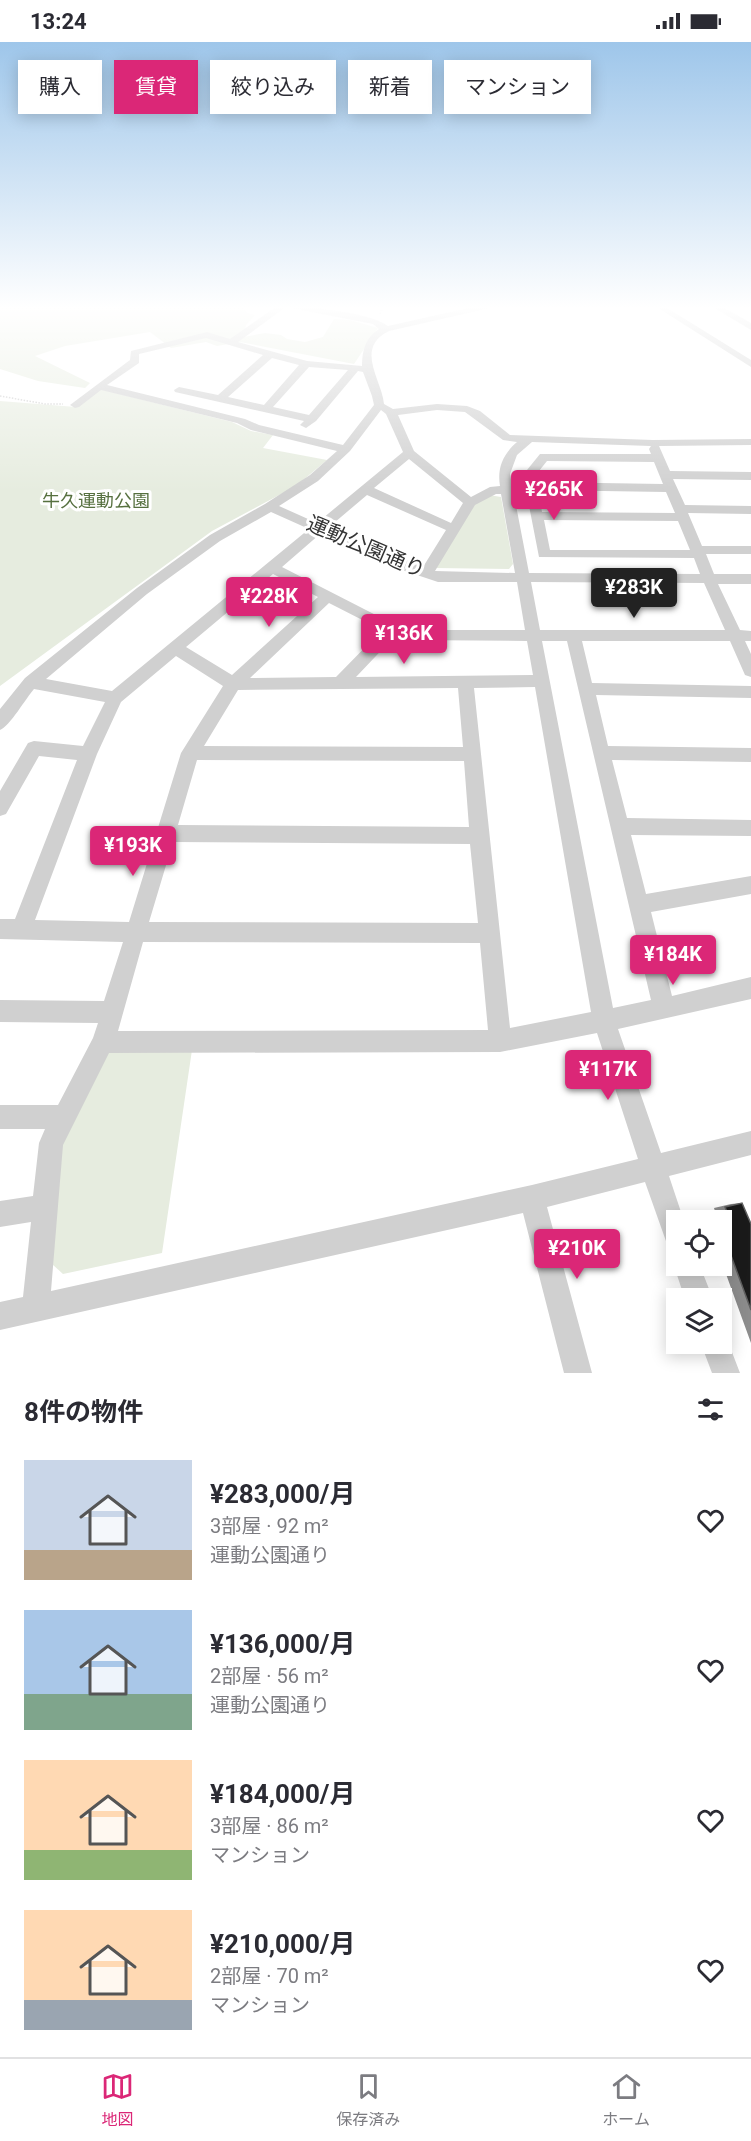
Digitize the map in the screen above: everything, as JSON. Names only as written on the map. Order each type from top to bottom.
[{"type":"street","points":[[75,405],[125,368]]},
{"type":"street","points":[[220,399],[254,368]]},
{"type":"street","points":[[266,409],[302,368]]},
{"type":"street","points":[[0,723],[14,701],[31,682],[100,624],[197,549],[229,528],[270,507],[314,478],[346,449],[378,405],[379,399],[367,369],[346,368]]},
{"type":"street","points":[[296,437],[355,369]]},
{"type":"street","points":[[99,386],[346,449]]},
{"type":"street","points":[[179,390],[312,419]]},
{"type":"street","points":[[378,405],[392,412],[455,407],[476,413],[507,438],[653,443],[751,442]]},
{"type":"street","points":[[392,412],[410,453],[470,502]]},
{"type":"street","points":[[530,440],[517,447],[507,459],[504,474],[505,490],[604,1021],[668,1210]]},
{"type":"street","points":[[653,443],[709,579],[743,636],[751,671]]},
{"type":"street","points":[[21,929],[88,754],[115,698],[318,527],[410,453]]},
{"type":"street","points":[[659,458],[544,457],[532,470],[530,480],[544,554],[751,550]]},
{"type":"street","points":[[531,486],[751,476]]},
{"type":"street","points":[[365,489],[454,529]]},
{"type":"street","points":[[426,574],[470,502],[494,490],[505,490]]},
{"type":"street","name":"運動公園通り","points":[[270,507],[376,555],[426,574],[452,578],[751,579]]},
{"type":"street","points":[[537,516],[751,510]]},
{"type":"street","points":[[514,532],[540,533]]},
{"type":"street","points":[[271,567],[403,635],[743,636]]},
{"type":"street","points":[[36,1308],[51,1143],[103,1042],[190,753],[233,684],[328,596]]},
{"type":"street","points":[[341,682],[391,630]]},
{"type":"street","points":[[573,636],[664,1009]]},
{"type":"street","points":[[176,648],[233,684],[541,681]]},
{"type":"street","points":[[31,682],[115,698]]},
{"type":"street","points":[[466,683],[479,836],[501,1041]]},
{"type":"street","points":[[586,689],[751,692]]},
{"type":"street","points":[[0,807],[34,748],[88,754]]},
{"type":"street","points":[[190,753],[471,754]]},
{"type":"street","points":[[601,753],[751,755]]},
{"type":"street","points":[[619,826],[751,828]]},
{"type":"street","points":[[166,833],[479,836]]},
{"type":"street","points":[[638,905],[751,885]]},
{"type":"street","points":[[0,929],[135,932],[490,933]]},
{"type":"street","points":[[103,1042],[501,1041],[664,1009],[751,988]]},
{"type":"street","points":[[0,1011],[112,1012]]},
{"type":"street","points":[[0,1117],[64,1117]]},
{"type":"street","points":[[0,1316],[532,1198],[751,1143]]},
{"type":"street","points":[[532,1198],[578,1373]]},
{"type":"street","points":[[0,1214],[45,1207]]},
{"type":"street","points":[[719,1354],[726,1373]]},
{"type":"path","points":[[0,396],[45,404],[75,405]]},
{"type":"green space","points":[[60,368],[90,383],[85,388],[38,381],[0,369]]},
{"type":"green space","name":"牛久運動公園","points":[[99,389],[232,422],[251,431],[273,435],[263,448],[327,460],[296,486],[212,531],[0,686],[0,401],[76,407]]},
{"type":"green space","points":[[489,495],[501,497],[513,564],[509,569],[435,568],[474,505]]},
{"type":"green space","points":[[109,1049],[192,1050],[162,1253],[63,1274],[52,1264],[61,1145]]},
{"type":"building","points":[[742,1203],[751,1224],[751,1310],[732,1258],[732,1210],[726,1210],[725,1207]]}]
